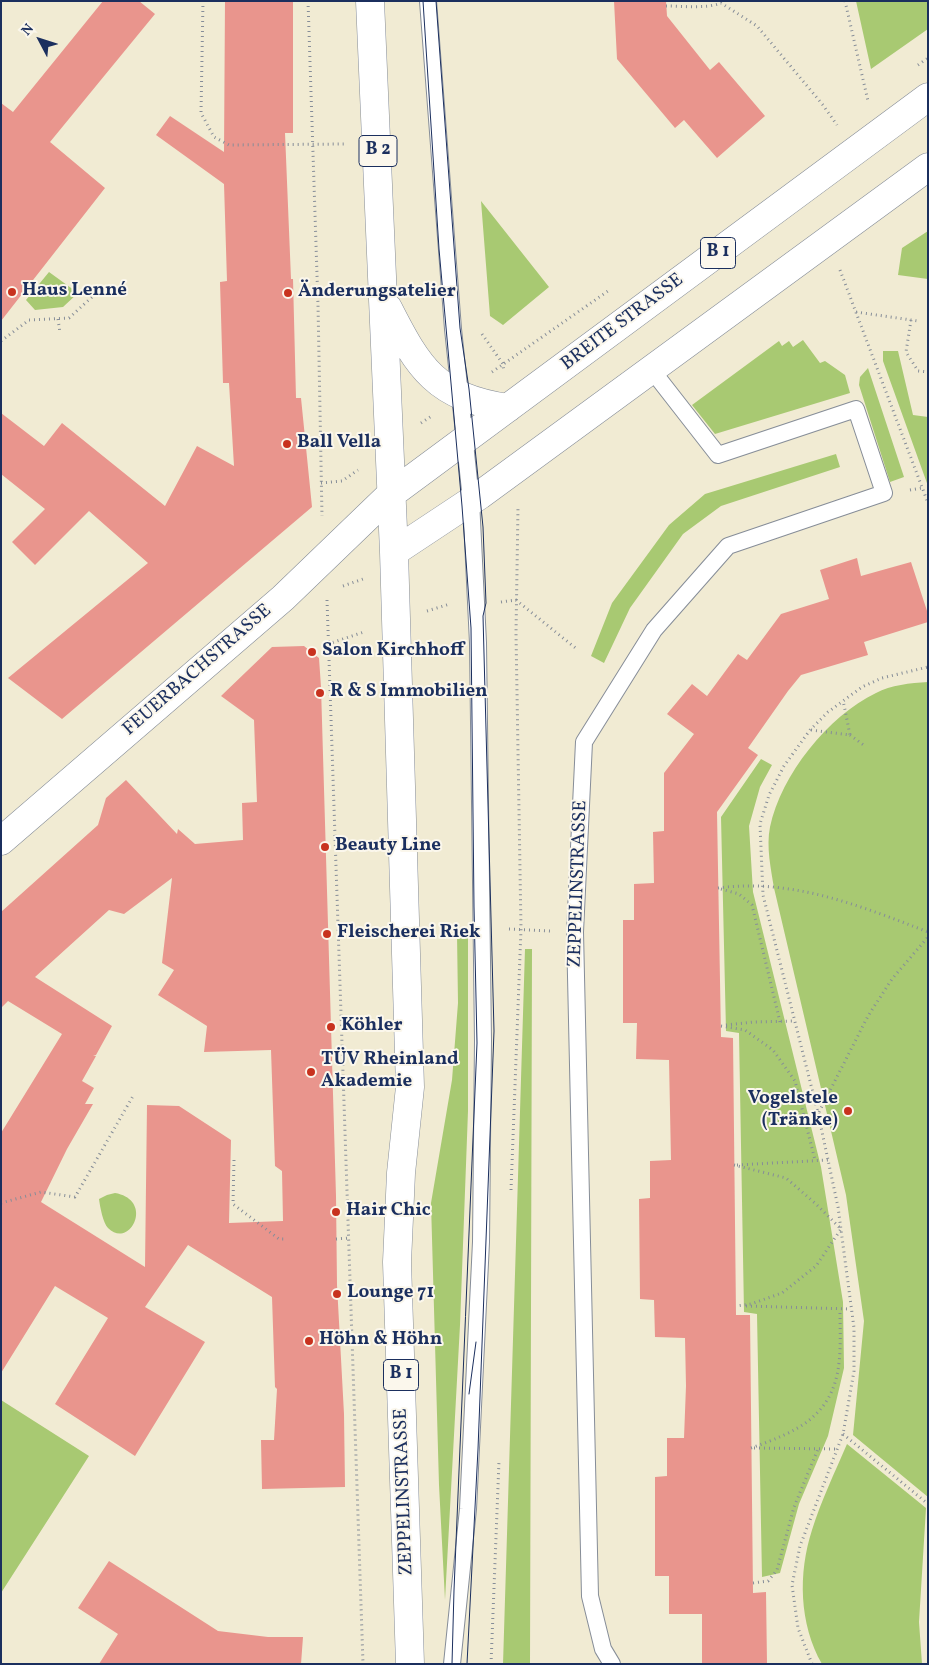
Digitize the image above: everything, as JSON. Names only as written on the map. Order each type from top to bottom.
[{"type":"main road","name":"ZEPPELINSTRASSE","points":[[370,1],[384,301],[390,495],[394,552],[410,1087],[401,1173],[397,1262],[410,1664]]},
{"type":"main road","name":"BREITE STRASSE","points":[[390,495],[928,97]]},
{"type":"main road","points":[[394,552],[471,500],[928,167]]},
{"type":"main road","name":"B 2","points":[[384,301],[407,346],[420,365],[435,380],[460,395],[488,405],[508,408]]},
{"type":"main road","name":"FEUERBACHSTRASSE","points":[[1,841],[282,598],[390,495]]},
{"type":"lane","points":[[428,1],[453,329],[471,500],[478,643],[484,1041],[481,1242],[468,1509],[452,1664]]},
{"type":"lane","name":"ZEPPELINSTRASSE","points":[[612,1664],[603,1650],[590,1596],[575,932],[584,742],[654,630],[728,546],[884,493],[856,409],[718,455],[651,369]]},
{"type":"path","points":[[203,1],[201,113],[214,137],[229,146],[377,144]]},
{"type":"path","points":[[308,1],[324,559]]},
{"type":"path","points":[[845,1],[868,102]]},
{"type":"path","points":[[666,6],[692,5],[710,8],[722,2],[757,26],[823,105],[837,125]]},
{"type":"path","points":[[839,268],[928,503]]},
{"type":"path","points":[[1,342],[29,320],[69,318],[92,298]]},
{"type":"path","points":[[856,312],[918,321]]},
{"type":"path","points":[[58,318],[60,333]]},
{"type":"path","points":[[911,320],[906,352],[918,371],[928,372]]},
{"type":"path","points":[[516,633],[518,505]]},
{"type":"path","points":[[516,600],[578,650]]},
{"type":"path","points":[[328,644],[363,1664]]},
{"type":"path","points":[[812,1664],[798,1628],[792,1585],[800,1546],[843,1434],[854,1371],[854,1328],[841,1229],[828,1160],[763,895],[760,824],[769,795],[784,766],[810,730],[828,712],[862,687],[882,678],[928,667]]},
{"type":"path","points":[[843,700],[850,735]]},
{"type":"path","points":[[810,730],[850,735],[864,746]]},
{"type":"path","points":[[780,1022],[752,905],[739,894],[718,888],[741,885],[800,890],[833,898],[928,932]]},
{"type":"path","points":[[482,928],[575,932]]},
{"type":"path","points":[[818,1113],[868,1016],[892,978],[928,937]]},
{"type":"path","points":[[795,1021],[754,1022],[721,1026],[745,1030],[773,1050],[795,1081],[815,1160]]},
{"type":"path","points":[[1,1203],[41,1192],[75,1197],[133,1096]]},
{"type":"path","points":[[234,1160],[233,1204],[279,1240],[284,1239]]},
{"type":"path","points":[[828,1160],[734,1165],[786,1178],[841,1229]]},
{"type":"path","points":[[841,1229],[816,1266],[782,1293],[751,1304],[736,1306],[851,1309]]},
{"type":"path","points":[[336,1238],[349,1238]]},
{"type":"path","points":[[837,1449],[751,1448],[782,1437],[809,1422],[832,1393],[839,1364],[840,1309]]},
{"type":"path","points":[[843,1434],[928,1504]]},
{"type":"path","points":[[753,1583],[768,1581],[777,1570],[794,1507],[818,1449]]},
{"type":"green space","points":[[856,1],[928,1],[928,29],[871,69]]},
{"type":"green space","points":[[481,201],[549,287],[503,325],[490,316]]},
{"type":"green space","points":[[928,231],[928,279],[898,275],[902,248]]},
{"type":"green space","points":[[49,272],[78,293],[63,307],[35,310],[26,300]]},
{"type":"green space","points":[[803,340],[820,363],[825,361],[845,375],[850,393],[715,434],[692,405],[779,341],[782,346],[789,341],[793,347]]},
{"type":"green space","points":[[883,351],[898,351],[913,415],[928,417],[928,486],[883,361]]},
{"type":"green space","points":[[868,368],[904,477],[890,482],[859,385],[860,377]]},
{"type":"green space","points":[[836,454],[840,467],[721,506],[683,534],[630,608],[604,663],[591,656],[612,603],[669,525],[705,494]]},
{"type":"green space","points":[[928,682],[928,1497],[853,1435],[864,1321],[846,1195],[774,888],[769,858],[769,842],[770,827],[784,787],[809,749],[824,732],[858,703],[876,693],[901,685]]},
{"type":"green space","points":[[761,759],[772,765],[760,787],[749,826],[753,892],[821,1167],[843,1302],[844,1368],[828,1436],[799,1504],[780,1573],[762,1577],[757,1314],[744,1312],[739,1033],[726,1031],[721,817]]},
{"type":"green space","points":[[457,934],[468,935],[468,1111],[460,1325],[445,1600],[439,1485],[431,1203],[452,1080],[458,1003]]},
{"type":"green space","points":[[525,949],[532,949],[530,1664],[503,1664]]},
{"type":"green space","points":[[115,1193],[127,1197],[134,1205],[136,1213],[135,1221],[124,1233],[116,1233],[108,1228],[101,1210],[99,1199]]},
{"type":"green space","points":[[1,1400],[89,1456],[1,1593]]},
{"type":"green space","points":[[847,1444],[926,1508],[919,1622],[922,1664],[822,1664],[814,1649],[805,1615],[803,1598],[804,1563],[812,1530]]},
{"type":"building","points":[[103,1],[139,1],[155,14],[50,142],[105,188],[1,321],[1,103],[13,112]]},
{"type":"building","points":[[225,1],[293,1],[293,133],[285,133],[291,279],[293,279],[296,398],[301,398],[312,507],[62,719],[8,678],[148,563],[89,511],[35,565],[12,542],[45,509],[1,474],[1,413],[44,446],[62,423],[165,506],[197,446],[234,466],[229,383],[223,383],[220,282],[227,281],[224,184],[156,135],[170,116],[224,152]]},
{"type":"building","points":[[614,1],[666,1],[667,16],[710,70],[719,62],[765,116],[717,158],[684,120],[675,128],[617,59]]},
{"type":"building","points":[[857,558],[861,576],[911,562],[928,614],[928,622],[864,642],[868,655],[801,675],[748,748],[758,755],[717,812],[721,1037],[733,1038],[736,1315],[750,1315],[753,1593],[766,1592],[767,1664],[702,1664],[702,1614],[669,1614],[669,1576],[655,1576],[655,1477],[667,1476],[667,1438],[684,1438],[685,1338],[655,1337],[654,1300],[640,1299],[639,1199],[650,1198],[650,1161],[671,1160],[669,1060],[636,1059],[637,1023],[623,1023],[623,920],[634,920],[634,884],[654,883],[653,832],[664,831],[664,773],[694,734],[667,714],[692,684],[707,696],[738,654],[747,660],[781,614],[829,599],[820,570]]},
{"type":"building","points":[[304,646],[319,658],[336,1196],[337,1285],[344,1414],[345,1487],[262,1489],[261,1440],[274,1440],[277,1389],[275,1387],[272,1297],[188,1245],[145,1307],[205,1342],[135,1456],[55,1404],[108,1318],[55,1286],[1,1373],[1,1133],[62,1034],[8,1001],[1,1008],[1,912],[98,825],[106,798],[126,780],[177,834],[178,829],[195,844],[243,840],[242,803],[257,802],[254,720],[221,696],[272,647]],"holes":[[[172,878],[162,963],[174,970],[158,995],[207,1026],[204,1052],[271,1050],[275,1166],[282,1171],[283,1221],[229,1223],[231,1140],[179,1106],[147,1105],[145,1267],[41,1202],[67,1149],[93,1104],[85,1104],[94,1088],[82,1081],[96,1056],[93,1055],[96,1055],[112,1026],[35,977],[109,910],[124,914]]]},
{"type":"building","points":[[109,1561],[218,1631],[268,1637],[303,1637],[301,1664],[99,1664],[118,1634],[78,1608]]},
{"type":"tram line","points":[[423,1],[439,249],[471,628],[477,1043],[452,1664]]},
{"type":"tram line","points":[[436,1],[460,328],[469,389],[483,527],[486,603],[483,616],[494,1031],[478,1449],[467,1664]]},
{"type":"tram line","points":[[469,1394],[476,1342]]},
{"type":"place","name":"Haus Lenné","points":[[12,292]]},
{"type":"place","name":"Änderungsatelier","points":[[288,293]]},
{"type":"place","name":"Ball Vella","points":[[287,444]]},
{"type":"place","name":"Salon Kirchhoff","points":[[312,652]]},
{"type":"place","name":"R & S Immobilien","points":[[320,693]]},
{"type":"place","name":"Beauty Line","points":[[325,847]]},
{"type":"place","name":"Fleischerei Riek","points":[[327,934]]},
{"type":"place","name":"Köhler","points":[[331,1027]]},
{"type":"place","name":"TÜV Rheinland Akademie","points":[[311,1072]]},
{"type":"place","name":"Vogelstele (Tränke)","points":[[848,1111]]},
{"type":"place","name":"Hair Chic","points":[[336,1212]]},
{"type":"place","name":"Lounge 71","points":[[337,1294]]},
{"type":"place","name":"Höhn & Höhn","points":[[309,1341]]}]
